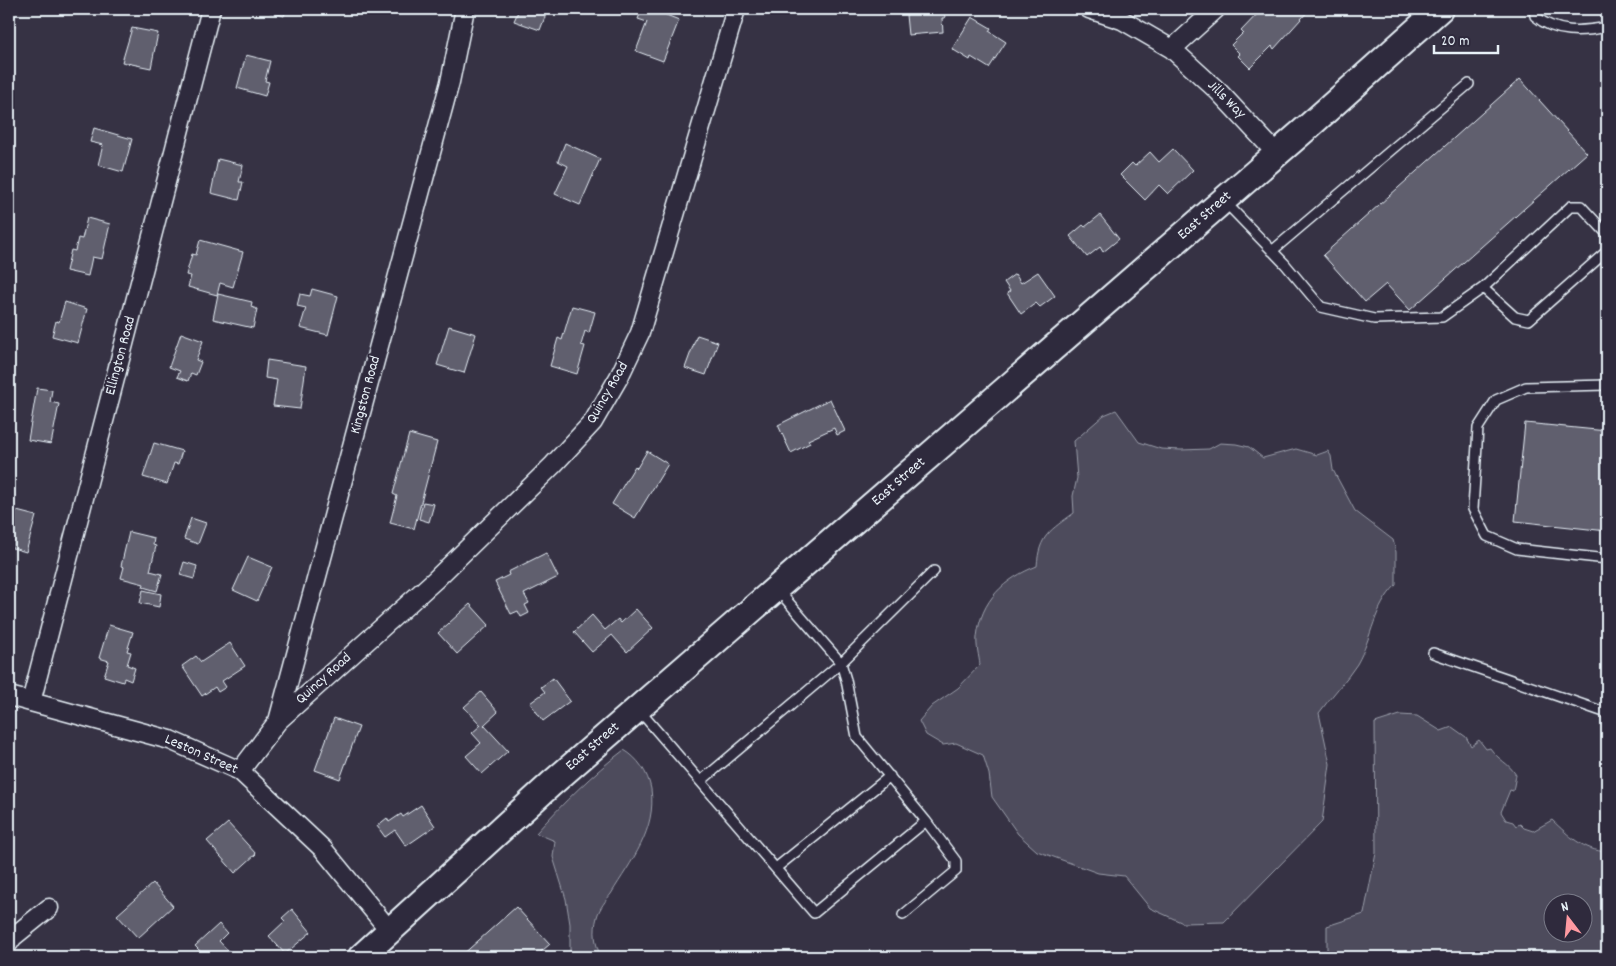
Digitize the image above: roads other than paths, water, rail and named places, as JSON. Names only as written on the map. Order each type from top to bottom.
[{"type":"main road","name":"East Street","points":[[361,957],[536,798],[1277,154],[1440,9]]},
{"type":"street","name":"Ellington Road","points":[[31,702],[211,9]]},
{"type":"street","name":"Kingston Road","points":[[240,771],[278,721],[450,82],[465,9]]},
{"type":"street","name":"Quincy Road","points":[[278,721],[435,580],[553,465],[593,422],[619,377],[640,333],[736,9]]},
{"type":"street","name":"Jills Way","points":[[1089,9],[1122,20],[1172,50],[1219,92],[1277,154]]},
{"type":"street","points":[[1172,50],[1216,9]]},
{"type":"street","name":"Leston Street","points":[[9,696],[170,740],[240,771],[323,848],[390,930]]},
{"type":"street","points":[[9,943],[14,936],[49,908]]},
{"type":"lane","points":[[1534,9],[1535,16],[1540,20],[1566,30],[1584,31],[1607,27]]},
{"type":"lane","points":[[1272,251],[1469,84]]},
{"type":"lane","points":[[1224,200],[1321,307],[1374,319],[1442,317],[1483,288],[1571,206],[1581,206],[1607,234]]},
{"type":"lane","points":[[1483,288],[1515,317],[1528,320],[1607,251]]},
{"type":"lane","points":[[1607,385],[1526,387],[1496,400],[1478,428],[1473,509],[1487,536],[1517,549],[1607,559]]},
{"type":"lane","points":[[701,781],[841,662],[934,571]]},
{"type":"lane","points":[[776,589],[841,662],[857,737],[926,821],[956,861],[956,871],[903,915]]},
{"type":"lane","points":[[1432,653],[1607,713]]},
{"type":"lane","points":[[638,709],[814,913],[926,821]]},
{"type":"lane","points":[[776,868],[890,776]]}]
